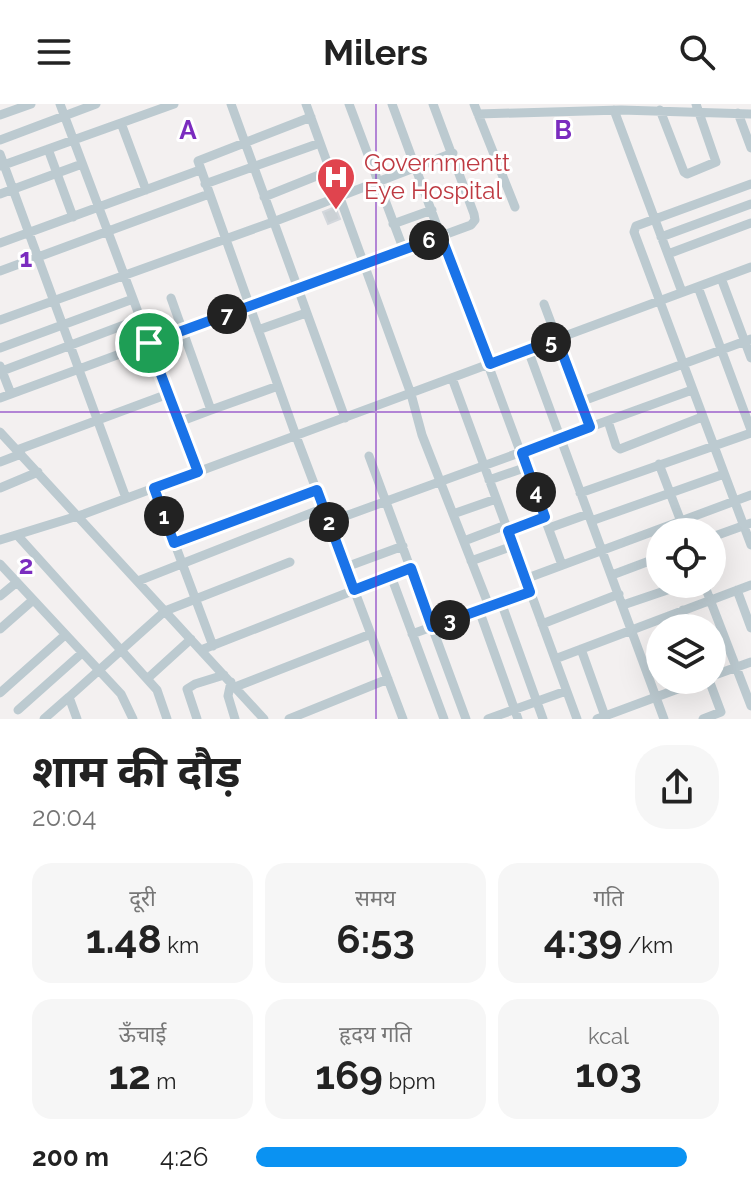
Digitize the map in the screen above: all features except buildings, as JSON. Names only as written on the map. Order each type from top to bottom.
[{"type":"street","points":[[0,115],[31,104]]},
{"type":"street","points":[[60,104],[198,472]]},
{"type":"street","points":[[0,140],[96,104]]},
{"type":"street","points":[[2,166],[174,104]]},
{"type":"street","points":[[231,104],[345,418]]},
{"type":"street","points":[[306,104],[411,394],[422,435],[471,561],[516,714]]},
{"type":"street","points":[[349,104],[403,248]]},
{"type":"street","points":[[392,104],[562,565]]},
{"type":"street","points":[[0,398],[471,225],[475,220],[433,104]]},
{"type":"street","points":[[515,207],[476,109],[697,108],[738,113],[751,112],[749,104]]},
{"type":"street","points":[[660,110],[687,174],[716,162],[697,108]]},
{"type":"street","points":[[614,110],[682,292]]},
{"type":"street","points":[[738,113],[751,148]]},
{"type":"street","points":[[311,117],[198,161],[296,436],[403,719]]},
{"type":"street","points":[[121,123],[146,190]]},
{"type":"street","points":[[205,184],[320,143]]},
{"type":"street","points":[[48,149],[73,217]]},
{"type":"street","points":[[0,320],[273,222],[453,153]]},
{"type":"street","points":[[0,154],[126,498]]},
{"type":"street","points":[[0,194],[82,164]]},
{"type":"street","points":[[0,243],[200,170]]},
{"type":"street","points":[[264,197],[329,171]]},
{"type":"street","points":[[751,184],[654,218],[638,225],[634,232],[734,501],[747,524],[751,545]]},
{"type":"street","points":[[0,271],[209,194]]},
{"type":"street","points":[[661,237],[751,204]]},
{"type":"street","points":[[393,224],[432,210]]},
{"type":"street","points":[[668,254],[751,223]]},
{"type":"street","points":[[0,540],[79,516],[751,267]]},
{"type":"street","points":[[721,278],[748,340],[751,358]]},
{"type":"street","points":[[580,493],[751,431],[698,287]]},
{"type":"street","points":[[171,298],[211,410]]},
{"type":"street","points":[[0,348],[133,299]]},
{"type":"street","points":[[544,304],[590,427]]},
{"type":"street","points":[[258,330],[306,313]]},
{"type":"street","points":[[11,394],[1,368],[140,319]]},
{"type":"street","points":[[580,402],[748,340]]},
{"type":"street","points":[[528,350],[664,719]]},
{"type":"street","points":[[452,378],[577,719]]},
{"type":"street","points":[[179,422],[278,386]]},
{"type":"street","points":[[329,522],[692,390]]},
{"type":"street","points":[[0,462],[97,420],[168,394]]},
{"type":"street","points":[[608,421],[616,446],[620,449],[702,417]]},
{"type":"street","points":[[1,434],[264,719]]},
{"type":"street","points":[[369,456],[466,719]]},
{"type":"street","points":[[659,464],[680,518]]},
{"type":"street","points":[[489,480],[527,467]]},
{"type":"street","points":[[0,488],[38,472]]},
{"type":"street","points":[[549,528],[724,474]]},
{"type":"street","points":[[154,488],[213,646]]},
{"type":"street","points":[[174,543],[317,490]]},
{"type":"street","points":[[687,518],[751,495]]},
{"type":"street","points":[[453,514],[496,499]]},
{"type":"street","points":[[138,581],[324,508]]},
{"type":"street","points":[[464,541],[545,517]]},
{"type":"street","points":[[726,532],[747,524]]},
{"type":"street","points":[[525,579],[646,533]]},
{"type":"street","points":[[18,536],[157,690],[167,719]]},
{"type":"street","points":[[346,567],[403,546]]},
{"type":"street","points":[[471,561],[513,546]]},
{"type":"street","points":[[44,719],[165,611],[290,562]]},
{"type":"street","points":[[612,575],[646,562]]},
{"type":"street","points":[[1,567],[125,700],[133,719]]},
{"type":"street","points":[[201,650],[411,568]]},
{"type":"street","points":[[391,576],[444,719]]},
{"type":"street","points":[[0,596],[17,582]]},
{"type":"street","points":[[555,659],[751,585]]},
{"type":"street","points":[[737,590],[751,628]]},
{"type":"street","points":[[412,634],[530,592]]},
{"type":"street","points":[[542,624],[619,594]]},
{"type":"street","points":[[623,605],[646,597]]},
{"type":"street","points":[[0,629],[33,600]]},
{"type":"street","points":[[710,600],[751,706]]},
{"type":"street","points":[[501,602],[543,719]]},
{"type":"street","points":[[683,610],[684,614]]},
{"type":"street","points":[[197,719],[187,689],[195,684],[230,682],[371,634]]},
{"type":"street","points":[[0,693],[65,635]]},
{"type":"street","points":[[147,679],[191,639]]},
{"type":"street","points":[[581,649],[603,718],[664,694]]},
{"type":"street","points":[[18,710],[82,653]]},
{"type":"street","points":[[726,672],[751,662]]},
{"type":"street","points":[[289,719],[388,679]]},
{"type":"street","points":[[230,682],[228,696],[235,719]]},
{"type":"street","points":[[488,719],[516,714],[536,701],[566,691]]},
{"type":"street","points":[[708,718],[721,712],[715,694]]},
{"type":"street","points":[[69,697],[77,719]]},
{"type":"place","name":"Governmentt Eye Hospital","points":[[336,211]]},
{"type":"route","points":[[441,236],[490,364],[557,339],[590,427],[522,453],[545,517],[508,531],[530,592],[432,627],[411,568],[354,590],[317,490],[174,543],[154,488],[198,472],[149,343],[441,236]]}]
